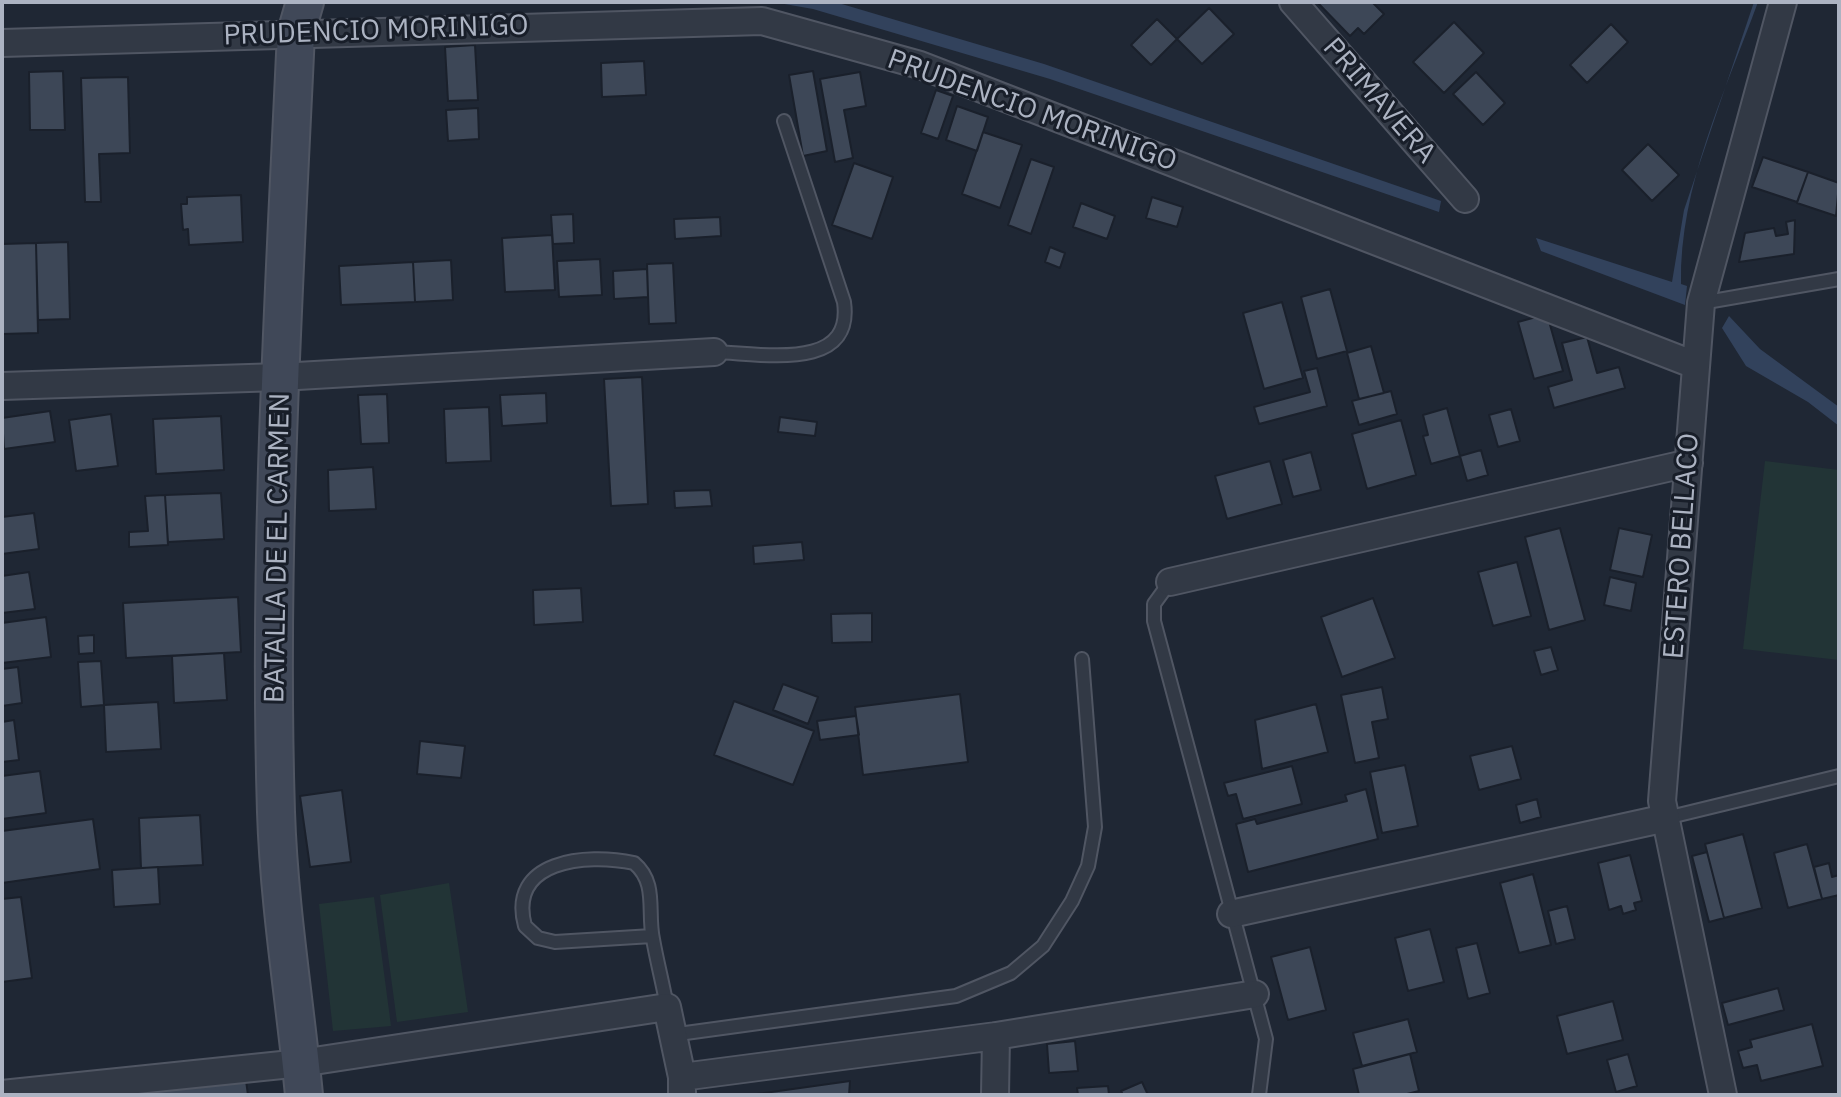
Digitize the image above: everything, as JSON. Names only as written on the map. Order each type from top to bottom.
[{"type":"street","name":"PRIMAVERA","points":[[1293,2],[1465,199]]},
{"type":"street","name":"ESTERO BELLACO","points":[[1723,1095],[1662,801],[1701,303],[1783,2]]},
{"type":"street","name":"PRUDENCIO MORINIGO","points":[[2,43],[301,18],[769,9],[1695,365]]},
{"type":"street","name":"BATALLA DE EL CARMEN","points":[[301,18],[280,377],[276,815],[303,1079]]},
{"type":"street","points":[[2,386],[280,377],[714,352]]},
{"type":"street","points":[[1170,582],[1689,463]]},
{"type":"street","points":[[1231,914],[1666,818]]},
{"type":"street","points":[[2,1094],[303,1079],[667,1007],[682,1086],[1255,994]]},
{"type":"street","points":[[995,1095],[996,1036]]},
{"type":"lane","points":[[714,352],[810,354],[828,348],[842,335],[846,319],[844,302],[784,121]]},
{"type":"lane","points":[[1701,303],[1839,279]]},
{"type":"lane","points":[[1170,582],[1154,604],[1154,621],[1266,1039],[1259,1095]]},
{"type":"lane","points":[[671,1035],[956,996],[1011,973],[1043,946],[1072,901],[1088,866],[1095,827],[1082,659]]},
{"type":"lane","points":[[1666,818],[1839,776]]},
{"type":"lane","points":[[652,936],[555,942],[538,938],[525,926],[522,894],[529,880],[544,869],[594,860],[634,863],[647,879],[651,896],[652,936],[667,1007]]},
{"type":"shaded area","points":[[1765,461],[1839,470],[1839,660],[1743,649]]},
{"type":"shaded area","points":[[449,883],[468,1012],[397,1022],[380,895]]},
{"type":"shaded area","points":[[374,897],[391,1026],[333,1031],[319,904]]},
{"type":"water","points":[[773,2],[835,2],[1044,64],[1441,201],[1439,212],[1050,79],[813,9]]},
{"type":"water","points":[[1754,2],[1758,2],[1745,36],[1725,89]]},
{"type":"water","points":[[1725,89],[1698,168],[1706,140]]},
{"type":"water","points":[[1698,168],[1682,248],[1681,284],[1687,286],[1685,305],[1541,251],[1536,238],[1672,282],[1684,210]]},
{"type":"water","points":[[1729,316],[1760,349],[1839,407],[1839,426],[1808,402],[1746,366],[1722,328]]},
{"type":"building","points":[[1317,2],[1372,2],[1384,14],[1364,34],[1358,28],[1350,36]]},
{"type":"building","points":[[1209,8],[1234,34],[1202,64],[1177,39]]},
{"type":"building","points":[[1157,19],[1177,39],[1151,65],[1131,45]]},
{"type":"building","points":[[1454,22],[1484,53],[1444,93],[1413,62]]},
{"type":"building","points":[[1611,24],[1628,42],[1587,83],[1570,65]]},
{"type":"building","points":[[475,45],[478,100],[448,101],[445,47]]},
{"type":"building","points":[[644,61],[646,95],[602,97],[601,63]]},
{"type":"building","points":[[63,71],[65,130],[30,130],[29,72]]},
{"type":"building","points":[[813,71],[827,151],[803,156],[789,75]]},
{"type":"building","points":[[860,72],[866,106],[844,110],[853,158],[835,162],[820,79]]},
{"type":"building","points":[[1476,72],[1505,103],[1483,125],[1453,94]]},
{"type":"building","points":[[128,77],[130,153],[99,154],[101,202],[85,202],[81,78]]},
{"type":"building","points":[[936,90],[953,96],[938,139],[921,133]]},
{"type":"building","points":[[957,106],[988,117],[977,151],[946,140]]},
{"type":"building","points":[[478,108],[479,139],[448,141],[446,110]]},
{"type":"building","points":[[983,132],[1022,145],[1000,208],[962,194]]},
{"type":"building","points":[[1648,144],[1679,175],[1652,201],[1622,170]]},
{"type":"building","points":[[1763,157],[1808,172],[1797,202],[1752,187]]},
{"type":"building","points":[[1031,159],[1054,167],[1031,234],[1008,225]]},
{"type":"building","points":[[854,163],[893,177],[872,239],[832,225]]},
{"type":"building","points":[[1808,172],[1839,183],[1836,216],[1797,203]]},
{"type":"building","points":[[241,195],[243,242],[189,245],[188,229],[183,230],[181,204],[187,204],[187,197]]},
{"type":"building","points":[[1152,197],[1183,207],[1177,227],[1146,218]]},
{"type":"building","points":[[1081,203],[1115,216],[1107,239],[1073,227]]},
{"type":"building","points":[[573,214],[574,243],[553,244],[551,215]]},
{"type":"building","points":[[720,217],[721,236],[675,239],[674,219]]},
{"type":"building","points":[[1795,220],[1794,254],[1739,262],[1745,233],[1774,228],[1776,236],[1788,234],[1786,222]]},
{"type":"building","points":[[552,235],[555,290],[505,292],[502,238]]},
{"type":"building","points":[[68,242],[70,319],[38,320],[36,243]]},
{"type":"building","points":[[36,243],[38,333],[2,334],[2,244]]},
{"type":"building","points":[[1050,247],[1065,253],[1060,268],[1045,262]]},
{"type":"building","points":[[600,259],[602,295],[559,297],[557,261]]},
{"type":"building","points":[[451,260],[453,300],[415,302],[413,262]]},
{"type":"building","points":[[413,262],[415,302],[341,305],[339,266]]},
{"type":"building","points":[[673,263],[676,323],[649,324],[647,264]]},
{"type":"building","points":[[647,269],[648,297],[614,299],[613,271]]},
{"type":"building","points":[[1330,289],[1347,351],[1317,359],[1301,297]]},
{"type":"building","points":[[1282,302],[1303,378],[1264,389],[1243,313]]},
{"type":"building","points":[[1547,314],[1563,371],[1534,379],[1518,322]]},
{"type":"building","points":[[1587,337],[1597,373],[1619,367],[1625,388],[1554,408],[1548,387],[1572,380],[1562,343]]},
{"type":"building","points":[[1371,346],[1384,393],[1359,399],[1347,353]]},
{"type":"building","points":[[1317,368],[1327,406],[1259,424],[1254,407],[1310,392],[1304,371]]},
{"type":"building","points":[[642,377],[648,504],[611,506],[604,379]]},
{"type":"building","points":[[1391,391],[1397,414],[1359,425],[1352,401]]},
{"type":"building","points":[[546,393],[547,423],[502,426],[500,395]]},
{"type":"building","points":[[387,394],[389,443],[361,444],[358,395]]},
{"type":"building","points":[[489,407],[491,461],[446,463],[444,409]]},
{"type":"building","points":[[1447,408],[1460,456],[1431,464],[1423,436],[1428,435],[1423,415]]},
{"type":"building","points":[[1511,409],[1520,441],[1498,447],[1489,415]]},
{"type":"building","points":[[50,411],[55,442],[4,449],[2,418]]},
{"type":"building","points":[[111,414],[118,466],[76,471],[69,420]]},
{"type":"building","points":[[221,416],[224,470],[156,474],[153,419]]},
{"type":"building","points":[[780,417],[817,422],[815,436],[778,432]]},
{"type":"building","points":[[1401,420],[1416,475],[1367,489],[1352,434]]},
{"type":"building","points":[[1481,450],[1488,475],[1467,481],[1460,456]]},
{"type":"building","points":[[1311,452],[1321,490],[1293,497],[1283,460]]},
{"type":"building","points":[[1270,461],[1282,504],[1227,519],[1215,476]]},
{"type":"building","points":[[373,467],[376,509],[329,511],[328,470]]},
{"type":"building","points":[[710,490],[712,506],[675,508],[674,491]]},
{"type":"building","points":[[221,493],[224,539],[168,542],[165,495]]},
{"type":"building","points":[[165,495],[168,545],[129,547],[129,532],[148,531],[145,496]]},
{"type":"building","points":[[34,513],[39,549],[2,554],[2,517]]},
{"type":"building","points":[[1560,528],[1585,620],[1549,630],[1525,537]]},
{"type":"building","points":[[1619,528],[1652,535],[1643,577],[1610,570]]},
{"type":"building","points":[[802,542],[804,560],[754,564],[753,546]]},
{"type":"building","points":[[1517,562],[1531,616],[1493,626],[1478,572]]},
{"type":"building","points":[[29,572],[35,609],[2,613],[2,576]]},
{"type":"building","points":[[1610,577],[1636,583],[1631,611],[1604,605]]},
{"type":"building","points":[[581,588],[583,622],[534,625],[533,590]]},
{"type":"building","points":[[238,597],[241,652],[126,658],[123,603]]},
{"type":"building","points":[[1373,598],[1395,658],[1342,677],[1321,617]]},
{"type":"building","points":[[872,613],[872,642],[832,643],[831,614]]},
{"type":"building","points":[[46,617],[51,657],[2,663],[2,623]]},
{"type":"building","points":[[94,635],[94,653],[79,654],[78,636]]},
{"type":"building","points":[[1551,647],[1558,670],[1541,675],[1534,651]]},
{"type":"building","points":[[224,653],[227,700],[174,703],[172,656]]},
{"type":"building","points":[[101,661],[104,705],[81,707],[78,662]]},
{"type":"building","points":[[18,667],[22,703],[2,706],[2,669]]},
{"type":"building","points":[[783,684],[818,697],[808,724],[773,710]]},
{"type":"building","points":[[1382,687],[1388,719],[1372,722],[1379,758],[1355,763],[1341,695]]},
{"type":"building","points":[[960,694],[968,762],[863,775],[855,707]]},
{"type":"building","points":[[734,701],[814,731],[793,785],[714,755]]},
{"type":"building","points":[[158,702],[161,749],[106,752],[104,705]]},
{"type":"building","points":[[1316,704],[1328,752],[1262,769],[1255,720]]},
{"type":"building","points":[[856,716],[859,735],[820,740],[817,721]]},
{"type":"building","points":[[14,720],[19,760],[2,762],[2,722]]},
{"type":"building","points":[[420,741],[465,746],[461,778],[417,774]]},
{"type":"building","points":[[1512,746],[1521,779],[1479,790],[1470,756]]},
{"type":"building","points":[[1405,765],[1418,826],[1382,833],[1370,772]]},
{"type":"building","points":[[1292,766],[1302,804],[1243,819],[1236,794],[1228,796],[1224,783]]},
{"type":"building","points":[[40,771],[46,813],[2,819],[2,776]]},
{"type":"building","points":[[1366,789],[1378,839],[1248,872],[1236,824],[1255,819],[1257,824],[1347,801],[1345,795]]},
{"type":"building","points":[[342,790],[351,862],[310,867],[300,796]]},
{"type":"building","points":[[1537,799],[1541,817],[1520,823],[1516,805]]},
{"type":"building","points":[[200,815],[203,865],[141,868],[139,818]]},
{"type":"building","points":[[93,819],[100,869],[2,883],[2,831]]},
{"type":"building","points":[[1743,834],[1762,908],[1724,918],[1705,844]]},
{"type":"building","points":[[1807,844],[1822,899],[1788,908],[1774,853]]},
{"type":"building","points":[[1707,852],[1724,918],[1709,922],[1692,856]]},
{"type":"building","points":[[1630,855],[1642,901],[1634,903],[1636,910],[1623,914],[1621,906],[1609,910],[1598,863]]},
{"type":"building","points":[[1829,863],[1832,877],[1839,875],[1839,895],[1822,899],[1814,867]]},
{"type":"building","points":[[158,867],[160,904],[114,907],[112,870]]},
{"type":"building","points":[[1533,874],[1551,945],[1519,953],[1500,883]]},
{"type":"building","points":[[21,897],[32,978],[2,982],[2,899]]},
{"type":"building","points":[[1567,906],[1575,939],[1556,944],[1548,911]]},
{"type":"building","points":[[1430,929],[1444,982],[1408,991],[1395,938]]},
{"type":"building","points":[[1477,943],[1490,993],[1468,999],[1456,948]]},
{"type":"building","points":[[1310,947],[1326,1010],[1288,1020],[1271,957]]},
{"type":"building","points":[[1778,988],[1784,1010],[1728,1025],[1722,1003]]},
{"type":"building","points":[[1613,1001],[1623,1040],[1567,1054],[1557,1016]]},
{"type":"building","points":[[1408,1019],[1417,1052],[1362,1066],[1353,1033]]},
{"type":"building","points":[[1812,1024],[1823,1066],[1761,1081],[1757,1065],[1743,1068],[1738,1051],[1752,1047],[1750,1040]]},
{"type":"building","points":[[1075,1041],[1078,1071],[1049,1073],[1047,1044]]},
{"type":"building","points":[[1410,1054],[1419,1091],[1403,1095],[1359,1095],[1353,1069]]},
{"type":"building","points":[[1628,1054],[1637,1086],[1616,1092],[1607,1060]]},
{"type":"building","points":[[245,1073],[248,1095],[128,1095],[127,1089]]},
{"type":"building","points":[[850,1081],[849,1095],[750,1095]]},
{"type":"building","points":[[1142,1082],[1148,1095],[1123,1095],[1121,1091]]},
{"type":"building","points":[[1108,1086],[1109,1095],[1078,1095],[1077,1088]]}]
